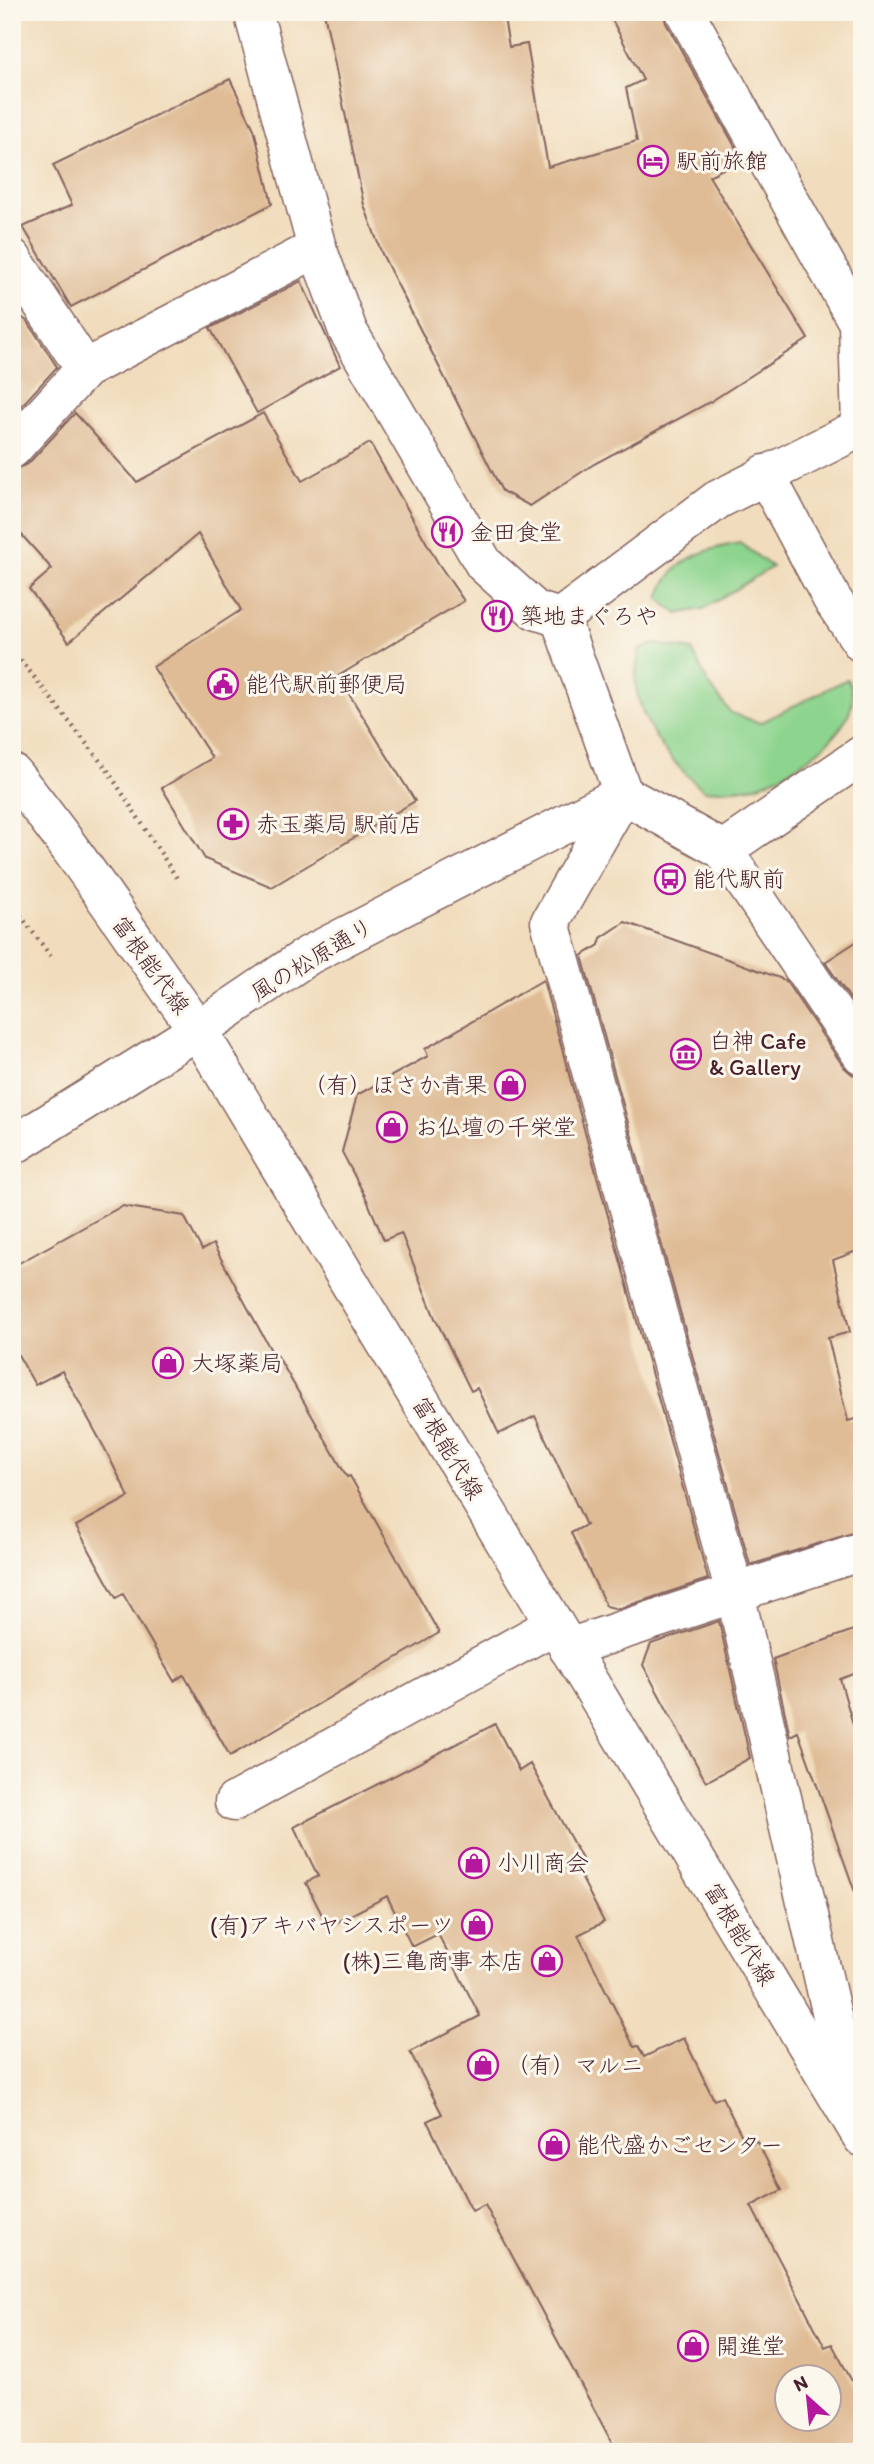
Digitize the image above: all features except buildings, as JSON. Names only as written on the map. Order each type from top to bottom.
[{"type":"street","points":[[253,12],[317,248],[348,331],[484,564],[535,610],[560,618]]},
{"type":"street","points":[[560,618],[717,500],[862,427],[858,323],[685,12]]},
{"type":"street","points":[[12,449],[85,369],[317,248]]},
{"type":"street","points":[[12,258],[85,369]]},
{"type":"street","points":[[765,474],[832,599],[862,643]]},
{"type":"street","points":[[560,618],[623,794],[723,850],[862,1055]]},
{"type":"street","points":[[723,850],[862,755]]},
{"type":"street","name":"富根能代線","points":[[12,773],[70,844],[115,915],[198,1030],[860,2134]]},
{"type":"street","points":[[623,794],[550,922],[735,1593],[860,2134]]},
{"type":"street","name":"風の松原通り","points":[[12,1146],[198,1030],[309,955],[623,794]]},
{"type":"street","points":[[234,1802],[561,1636],[735,1593],[862,1550]]},
{"type":"path","points":[[12,649],[108,771],[178,880]]},
{"type":"path","points":[[12,904],[52,958]]},
{"type":"green space","points":[[740,543],[772,567],[703,609],[677,614],[659,599],[671,575],[690,559],[713,549]]},
{"type":"green space","points":[[655,644],[692,650],[708,683],[731,713],[760,723],[847,679],[852,696],[849,713],[840,729],[826,744],[792,769],[753,787],[705,791],[682,770],[662,746],[640,703],[636,684],[639,650]]},
{"type":"place","name":"駅前旅館","points":[[653,161]]},
{"type":"place","name":"金田食堂","points":[[447,532]]},
{"type":"place","name":"築地まぐろや","points":[[497,616]]},
{"type":"place","name":"能代駅前郵便局","points":[[223,684]]},
{"type":"place","name":"赤玉薬局 駅前店","points":[[233,824]]},
{"type":"place","name":"能代駅前","points":[[670,879]]},
{"type":"place","name":"白神 Cafe & Gallery","points":[[686,1054]]},
{"type":"place","name":"（有）ほさか青果","points":[[510,1085]]},
{"type":"place","name":"お仏壇の千栄堂","points":[[392,1127]]},
{"type":"place","name":"大塚薬局","points":[[168,1363]]},
{"type":"place","name":"小川商会","points":[[474,1863]]},
{"type":"place","name":"(有)アキバヤシスポーツ","points":[[477,1925]]},
{"type":"place","name":"(株)三亀商事 本店","points":[[547,1961]]},
{"type":"place","name":"（有）マルニ","points":[[483,2065]]},
{"type":"place","name":"能代盛かごセンター","points":[[554,2145]]},
{"type":"place","name":"開進堂","points":[[693,2346]]}]
